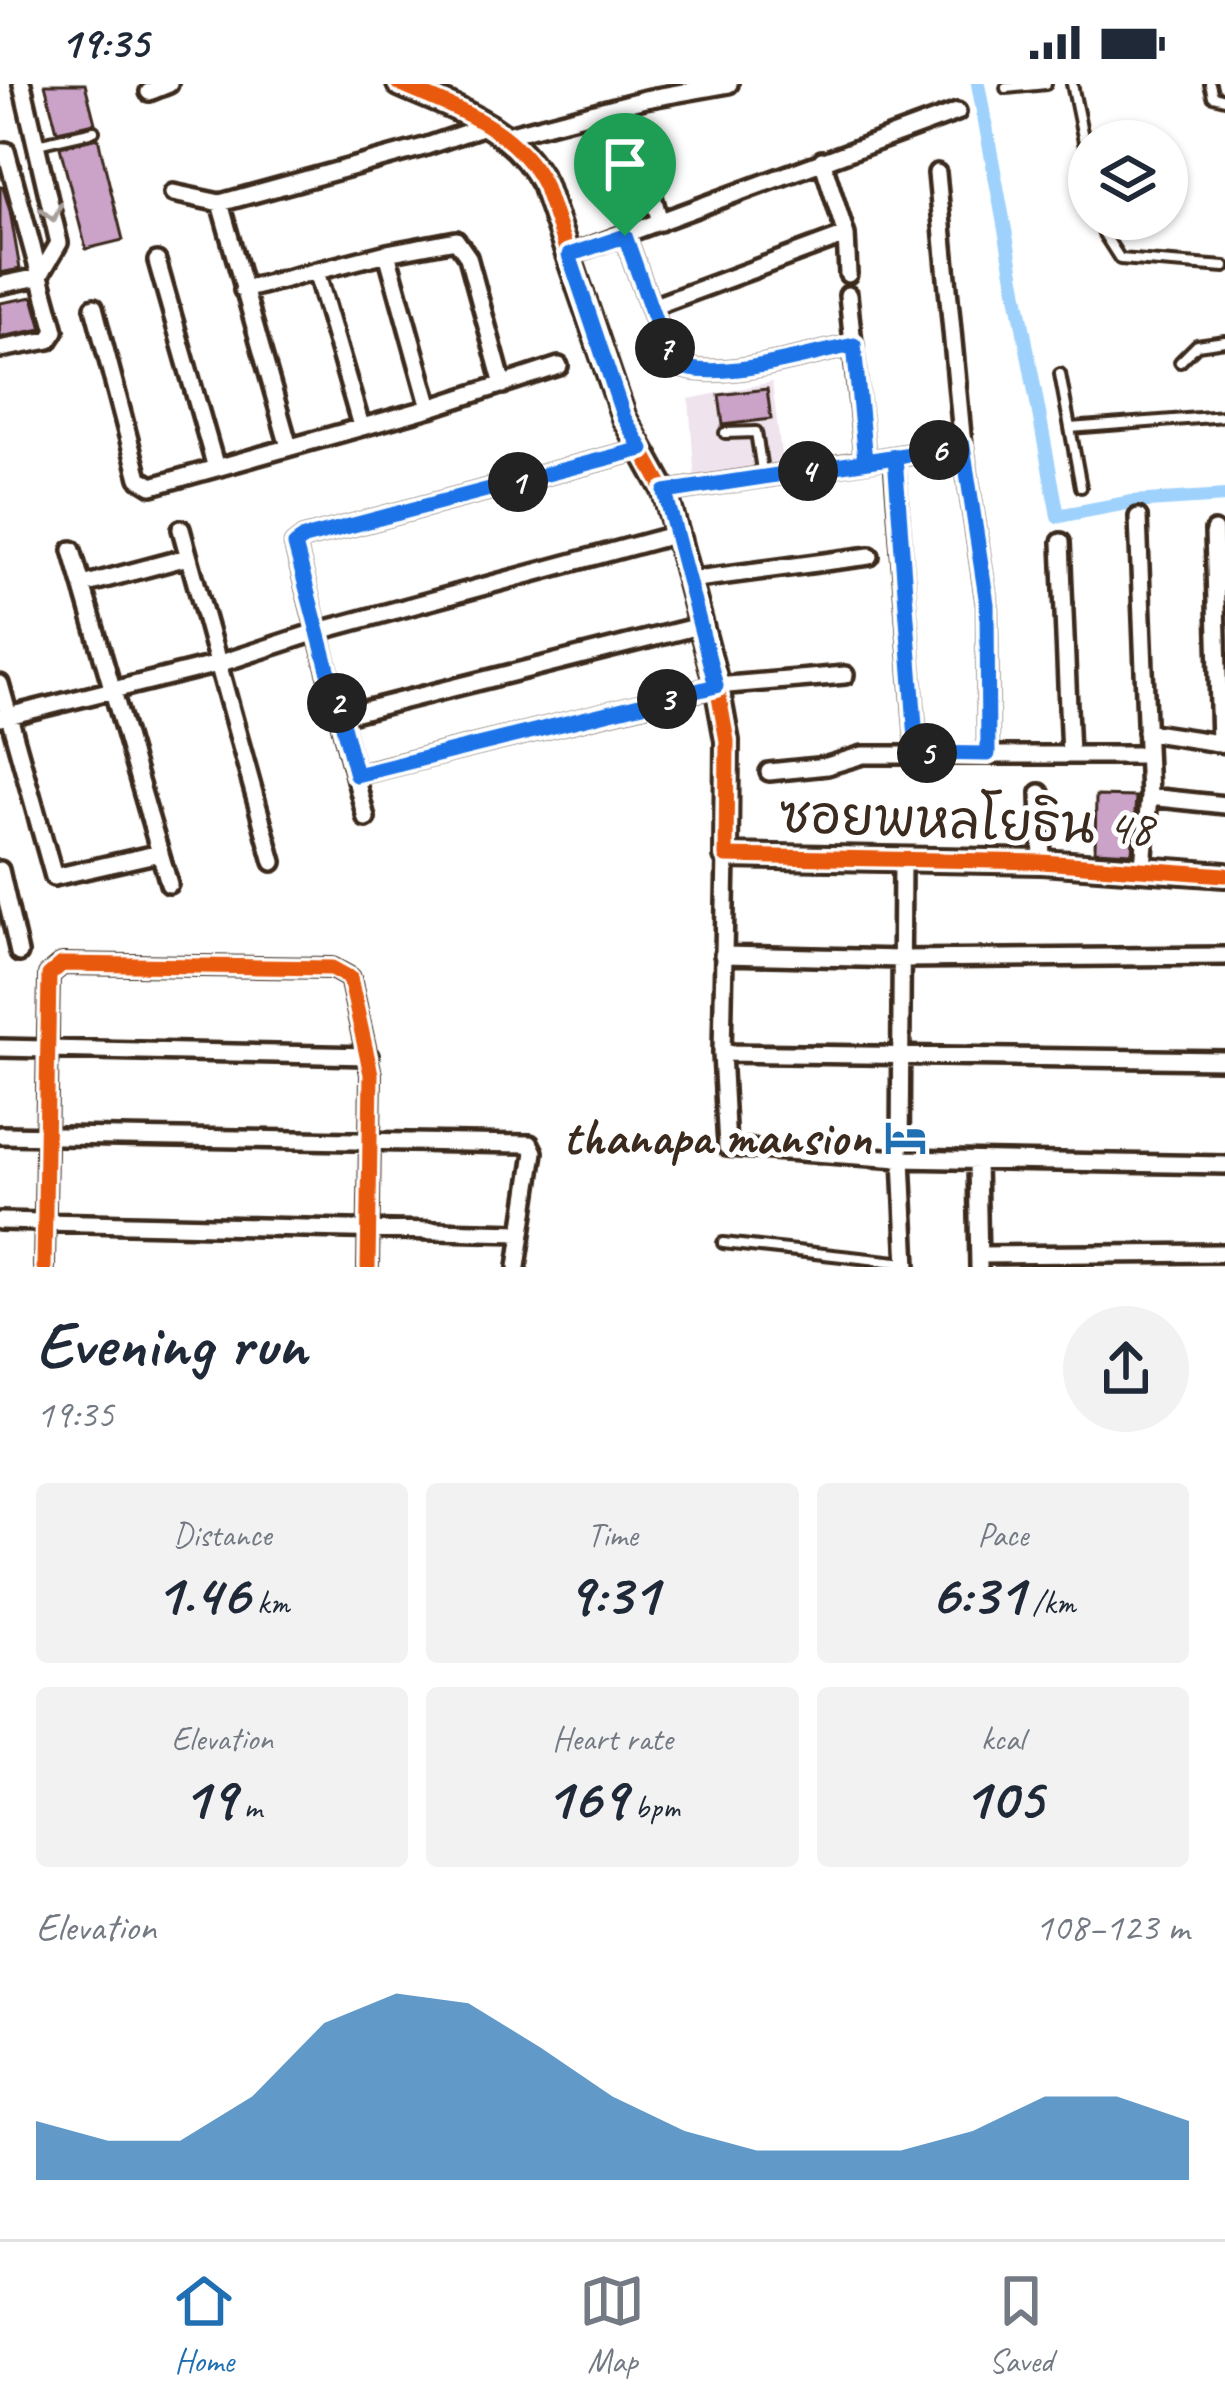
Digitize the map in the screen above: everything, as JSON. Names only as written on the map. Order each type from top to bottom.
[{"type":"street","points":[[0,285],[39,277],[59,243],[22,84]]},
{"type":"street","points":[[149,92],[169,84]]},
{"type":"street","points":[[399,84],[499,130]]},
{"type":"street","points":[[173,193],[220,203],[424,147],[729,84]]},
{"type":"street","points":[[569,255],[957,112]]},
{"type":"street","name":"ซอยพหลโยธิน 48","points":[[499,130],[535,167],[624,418],[665,492],[727,742],[726,856],[1042,862],[1225,874]]},
{"type":"street","points":[[0,350],[52,337],[54,326],[3,152],[36,145]]},
{"type":"street","points":[[641,153],[660,222]]},
{"type":"street","points":[[822,160],[846,236],[848,274]]},
{"type":"street","points":[[937,173],[963,446],[987,604],[988,754]]},
{"type":"street","points":[[220,203],[289,446]]},
{"type":"street","points":[[625,236],[670,362],[686,371],[713,372],[854,345]]},
{"type":"street","points":[[652,307],[846,236]]},
{"type":"street","points":[[243,290],[457,239],[503,385]]},
{"type":"street","points":[[387,253],[430,408]]},
{"type":"street","points":[[157,261],[216,467]]},
{"type":"street","points":[[316,271],[361,426]]},
{"type":"street","points":[[848,295],[865,461]]},
{"type":"street","points":[[94,307],[142,482],[152,486],[430,408],[559,366]]},
{"type":"street","points":[[665,492],[963,446]]},
{"type":"street","points":[[366,818],[295,549],[298,542],[642,449]]},
{"type":"street","points":[[895,457],[917,753]]},
{"type":"street","points":[[1138,517],[1149,797],[1143,866]]},
{"type":"street","points":[[181,529],[273,862]]},
{"type":"street","points":[[1146,732],[1222,744],[1214,531]]},
{"type":"street","points":[[4,717],[218,664],[319,631],[677,534]]},
{"type":"street","points":[[1061,542],[1070,755]]},
{"type":"street","points":[[72,550],[169,884]]},
{"type":"street","points":[[689,580],[870,556]]},
{"type":"street","points":[[83,585],[188,557]]},
{"type":"street","points":[[340,716],[699,626]]},
{"type":"street","points":[[356,775],[716,686],[845,675]]},
{"type":"street","points":[[0,683],[4,717],[54,877],[160,854]]},
{"type":"street","points":[[769,772],[827,766],[863,755],[1147,755]]},
{"type":"street","points":[[1040,793],[1042,862]]},
{"type":"street","points":[[1149,797],[1225,805]]},
{"type":"street","points":[[726,856],[722,1053],[727,1147],[901,1159],[1225,1165]]},
{"type":"street","points":[[902,860],[901,1159],[907,1265]]},
{"type":"street","points":[[0,871],[20,952]]},
{"type":"street","points":[[723,955],[902,959],[1225,956]]},
{"type":"street","points":[[44,1267],[49,975],[62,964],[339,969],[350,978],[369,1056],[368,1267]]},
{"type":"street","points":[[0,1048],[369,1056]]},
{"type":"street","points":[[722,1053],[1225,1060]]},
{"type":"street","points":[[0,1135],[530,1144],[534,1152],[518,1267]]},
{"type":"street","points":[[977,1161],[979,1261],[1225,1253]]},
{"type":"street","points":[[0,1221],[521,1234]]},
{"type":"lane","points":[[1006,88],[1046,84]]},
{"type":"lane","points":[[1072,84],[1079,120]]},
{"type":"lane","points":[[1210,84],[1213,96],[1225,98]]},
{"type":"lane","points":[[36,145],[94,131]]},
{"type":"lane","points":[[1107,240],[1120,259],[1225,267]]},
{"type":"lane","points":[[1180,362],[1197,345],[1225,341]]},
{"type":"lane","points":[[1060,374],[1081,487]]},
{"type":"lane","points":[[1070,428],[1225,416]]},
{"type":"lane","points":[[725,433],[756,433],[763,479]]},
{"type":"lane","points":[[723,1243],[907,1265]]},
{"type":"shaded area","points":[[772,382],[783,470],[695,481],[689,399]]},
{"type":"building","points":[[45,84],[85,84],[95,123],[57,131]]},
{"type":"building","points":[[98,138],[123,240],[86,249],[60,147]]},
{"type":"building","points":[[0,187],[10,211],[20,269],[0,273]]},
{"type":"building","points":[[33,297],[42,329],[0,337],[0,303]]},
{"type":"building","points":[[767,389],[771,419],[723,425],[719,395]]},
{"type":"building","points":[[1096,796],[1136,797],[1132,853],[1095,851]]},
{"type":"waterway","points":[[978,84],[1058,516],[1132,502],[1225,496]]},
{"type":"cycle path","points":[[399,84],[500,134],[532,165],[544,185],[624,418],[665,492],[677,534],[727,741],[726,856],[1042,862],[1225,875]]},
{"type":"cycle path","points":[[44,1267],[49,975],[62,964],[332,968],[350,978],[371,1074],[368,1267]]},
{"type":"place","name":"thanapa mansion","points":[[905,1137]]},
{"type":"route","points":[[625,236],[670,362],[686,371],[713,372],[854,345],[865,461],[963,446],[987,604],[988,754],[917,753],[895,457],[665,492],[716,686],[356,775],[295,545],[304,538],[642,449],[624,418],[569,255],[625,236]]}]
